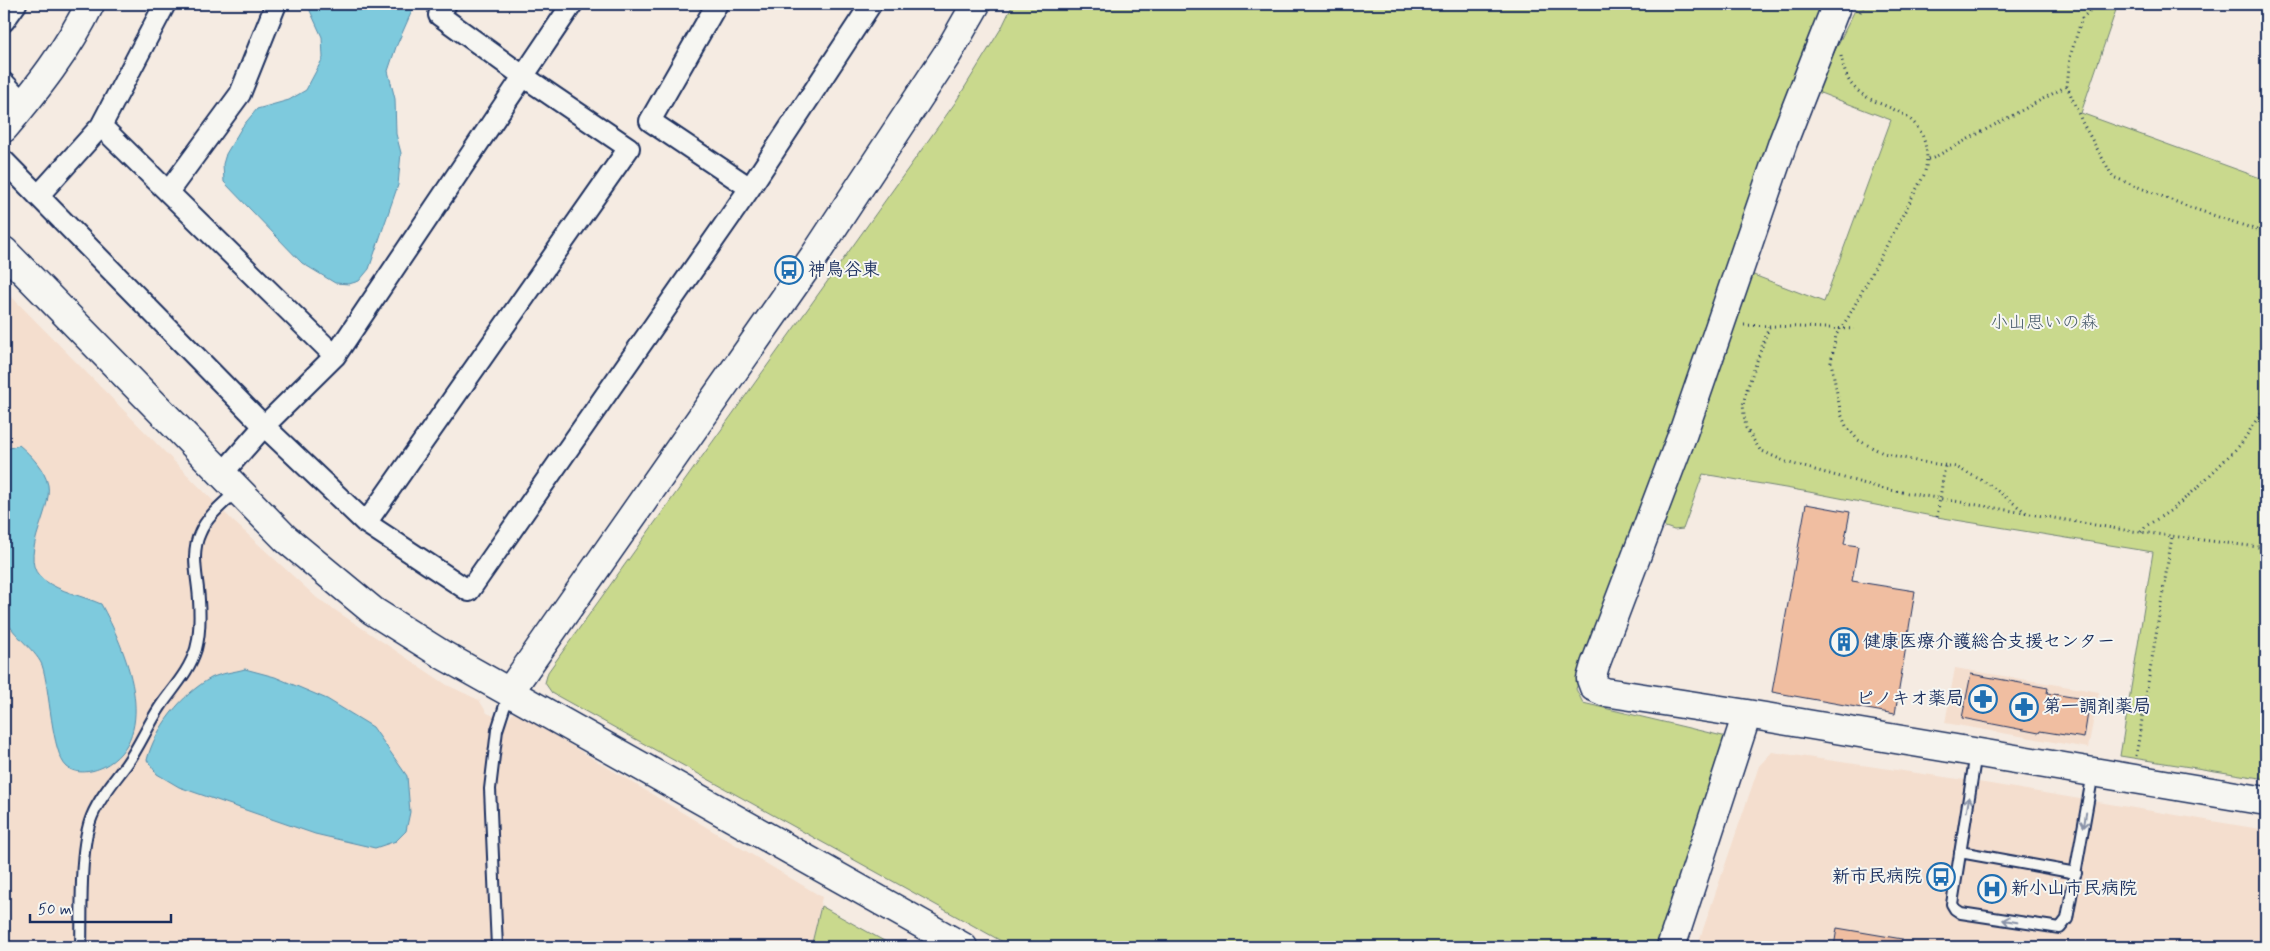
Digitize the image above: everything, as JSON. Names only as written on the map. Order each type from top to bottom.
[{"type":"street","points":[[4,21],[16,4]]},
{"type":"street","points":[[4,128],[48,75],[78,31],[90,4]]},
{"type":"street","points":[[38,196],[101,126],[165,4]]},
{"type":"street","points":[[168,192],[240,94],[276,4]]},
{"type":"street","points":[[366,523],[629,148],[439,16],[446,4]]},
{"type":"street","points":[[229,483],[264,426],[336,356],[572,4]]},
{"type":"street","points":[[717,4],[650,121],[750,188]]},
{"type":"street","points":[[4,161],[264,426],[366,523],[469,591],[750,188],[871,4]]},
{"type":"street","points":[[510,691],[815,255],[948,53],[976,4]]},
{"type":"street","points":[[1846,12],[1783,142],[1683,433],[1591,679],[1594,687],[1605,692],[2266,801]]},
{"type":"street","points":[[4,83],[24,104]]},
{"type":"street","points":[[101,126],[336,356]]},
{"type":"street","points":[[4,251],[229,483],[292,544],[373,611],[444,655],[963,947]]},
{"type":"street","points":[[1671,947],[1747,714]]},
{"type":"lane","points":[[81,947],[85,849],[92,816],[114,780],[126,765],[161,706],[174,692],[196,649],[200,601],[195,560],[196,545],[200,532],[229,483]]},
{"type":"lane","points":[[497,947],[490,789],[497,730],[510,691]]},
{"type":"lane","points":[[1976,753],[1952,904],[1961,913],[2060,928],[2067,919],[2093,772]]},
{"type":"lane","points":[[1960,852],[2076,873]]},
{"type":"path","points":[[1846,12],[1864,4]]},
{"type":"path","points":[[2097,4],[2082,18],[2070,57],[2067,86],[2082,122],[2113,177],[2189,207],[2266,233]]},
{"type":"path","points":[[1840,55],[1851,84],[1859,92],[1916,123],[1926,147],[1928,159],[1924,175],[1849,316],[1836,335],[1831,362],[1838,400],[1846,426],[1858,440],[1883,453],[1956,467],[1986,483],[2028,514]]},
{"type":"path","points":[[1928,159],[2067,86]]},
{"type":"path","points":[[1734,324],[1854,330]]},
{"type":"path","points":[[1769,327],[1743,405],[1746,428],[1760,450],[1786,462],[1884,489],[2172,537],[2266,548]]},
{"type":"path","points":[[2141,532],[2146,526],[2170,511],[2196,489],[2241,444],[2266,405]]},
{"type":"path","points":[[1937,517],[1945,466]]},
{"type":"path","points":[[2134,760],[2172,537]]},
{"type":"shaded area","points":[[4,289],[233,521],[317,598],[447,685],[479,700],[487,713],[507,722],[514,711],[822,897],[811,947],[4,947]]},
{"type":"shaded area","points":[[1955,668],[2099,692],[2088,748],[1945,723]]},
{"type":"shaded area","name":"新小山市民病院","points":[[1772,752],[1972,781],[2266,830],[2266,947],[1697,947],[1759,766]]},
{"type":"green space","points":[[1013,4],[1826,4],[1576,689],[1583,703],[1731,738],[1660,947],[1012,947],[552,693],[545,683],[548,672],[955,103],[1002,27]]},
{"type":"green space","name":"小山思いの森","points":[[1858,4],[2118,4],[2081,113],[2266,180],[2266,779],[2120,756],[2153,552],[1937,517],[1703,474],[1683,529],[1674,530],[1657,524],[1751,274],[1824,302],[1891,120],[1815,91]]},
{"type":"green space","points":[[821,906],[895,947],[811,947]]},
{"type":"water","points":[[307,4],[415,4],[396,47],[388,71],[395,99],[396,134],[401,153],[398,185],[369,269],[359,281],[349,284],[335,283],[302,263],[224,182],[223,164],[226,154],[242,127],[257,109],[289,100],[306,90],[323,58],[322,37]]},
{"type":"water","points":[[19,445],[37,463],[48,485],[48,496],[34,548],[33,561],[36,571],[44,580],[57,588],[101,604],[120,644],[134,690],[135,713],[131,735],[121,753],[103,767],[94,770],[80,772],[71,770],[62,760],[54,735],[42,665],[34,652],[10,627],[4,613],[4,450]]},
{"type":"water","points":[[245,669],[275,677],[327,699],[373,727],[407,776],[410,812],[406,831],[396,841],[375,848],[315,834],[179,787],[157,774],[147,760],[156,736],[171,713],[190,693],[211,678]]},
{"type":"building","name":"健康医療介護総合支援センター","points":[[1806,504],[1850,512],[1844,544],[1858,546],[1852,581],[1915,591],[1895,714],[1772,692]]},
{"type":"building","points":[[1971,674],[2048,688],[2047,693],[2090,700],[2084,738],[2040,731],[2039,733],[1962,718]]},
{"type":"building","points":[[1837,928],[1902,939],[1901,947],[1834,947]]},
{"type":"place","name":"神鳥谷東","points":[[789,270]]},
{"type":"place","name":"健康医療介護総合支援センター","points":[[1844,642]]},
{"type":"place","name":"ピノキオ薬局","points":[[1983,699]]},
{"type":"place","name":"第一調剤薬局","points":[[2024,707]]},
{"type":"place","name":"新市民病院","points":[[1941,877]]},
{"type":"place","name":"新小山市民病院","points":[[1992,889]]}]
